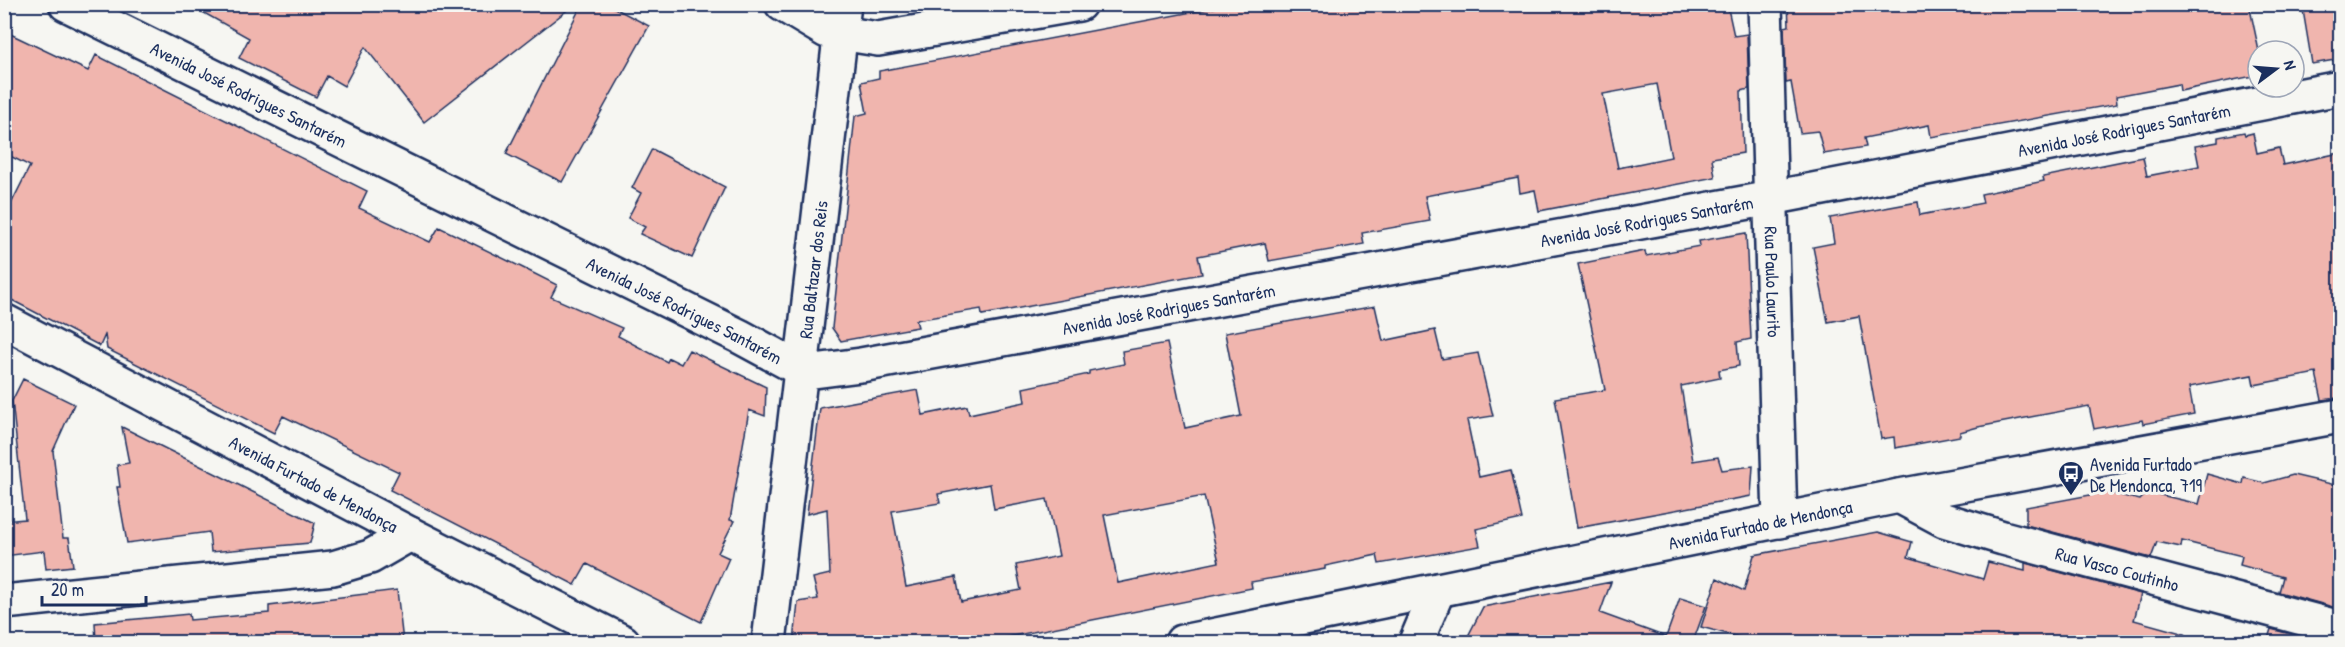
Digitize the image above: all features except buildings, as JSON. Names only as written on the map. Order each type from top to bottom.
[{"type":"street","name":"Avenida José Rodrigues Santarém","points":[[66,4],[728,331],[800,369],[814,371],[1771,198],[2340,88]]},
{"type":"street","points":[[782,4],[827,31],[842,18],[878,39],[1079,4]]},
{"type":"street","name":"Rua Paulo Laurito","points":[[1765,4],[1780,521]]},
{"type":"street","name":"Rua Baltazar dos Reis","points":[[769,642],[842,18]]},
{"type":"street","name":"Avenida Furtado de Mendonça","points":[[4,321],[410,534],[623,642]]},
{"type":"street","name":"Avenida Furtado de Mendonça","points":[[1182,642],[1899,496],[2340,416]]},
{"type":"street","name":"Rua Vasco Coutinho","points":[[1899,496],[1944,520],[1993,535],[2340,628]]},
{"type":"street","points":[[4,602],[333,568],[370,557],[410,534]]},
{"type":"street","points":[[1416,642],[1438,590]]},
{"type":"place","name":"Avenida Furtado De Mendonca, 719","points":[[2071,497]]}]
